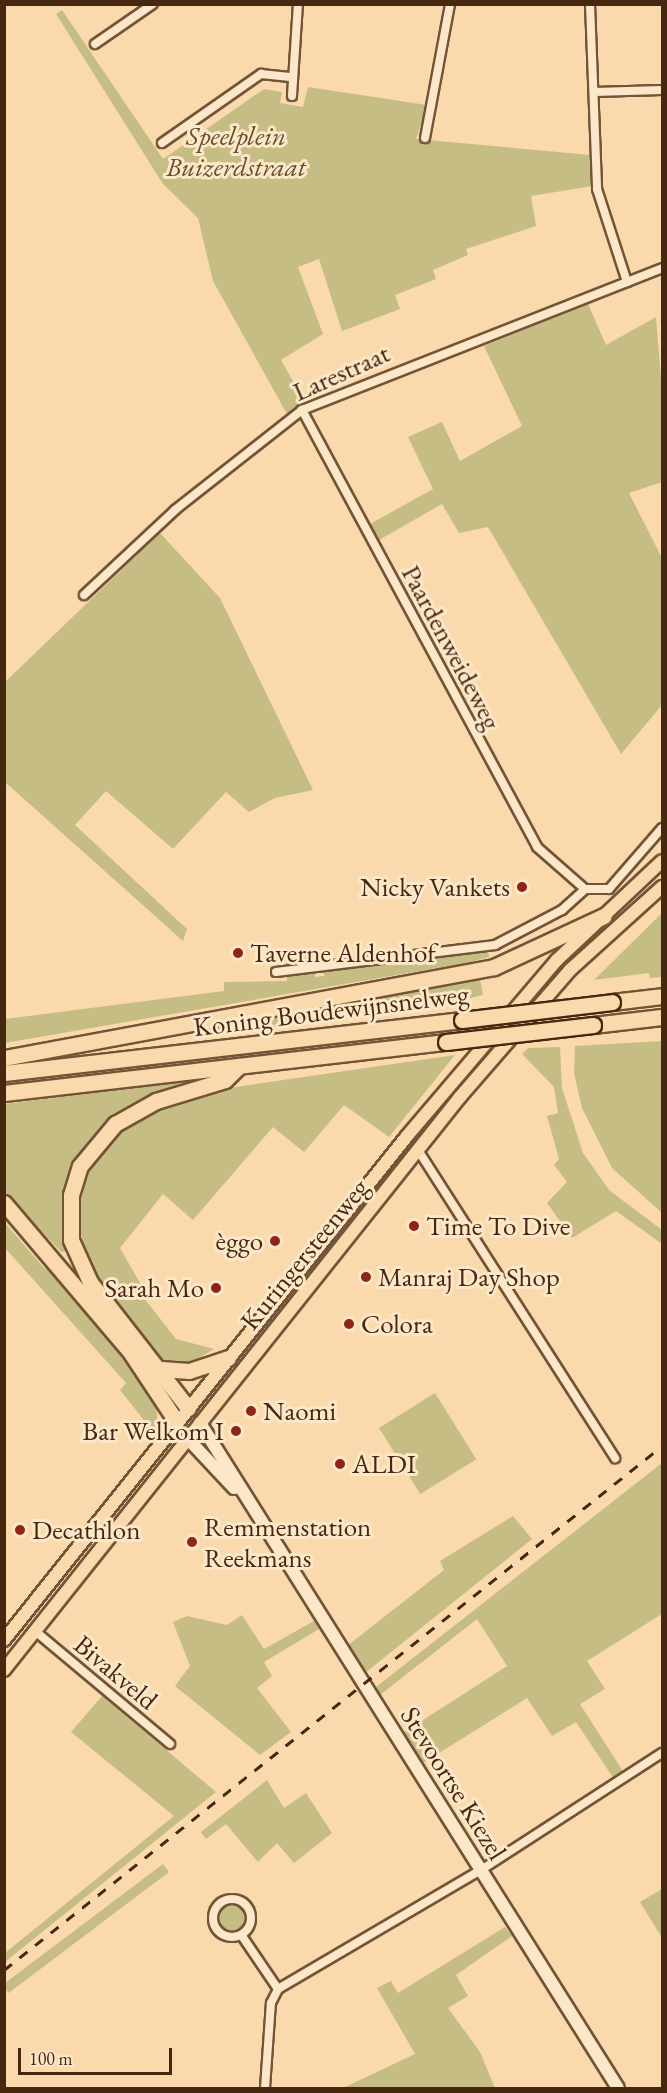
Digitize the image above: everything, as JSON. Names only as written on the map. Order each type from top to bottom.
[{"type":"highway","points":[[4,1058],[494,967],[604,916]]},
{"type":"highway","name":"Koning Boudewijnsnelweg","points":[[4,1073],[663,996]]},
{"type":"highway","name":"Koning Boudewijnsnelweg","points":[[4,1093],[663,1017]]},
{"type":"highway","points":[[188,1408],[162,1369],[79,1262],[69,1218],[71,1195],[80,1166],[115,1124],[156,1101],[225,1080],[239,1066]]},
{"type":"highway","points":[[4,1203],[131,1353],[177,1421]]},
{"type":"highway","points":[[162,1369],[189,1371],[228,1358]]},
{"type":"main road","name":"Kuringersteenweg","points":[[4,1640],[407,1136],[557,960],[663,861]]},
{"type":"main road","name":"Kuringersteenweg","points":[[4,1670],[418,1150],[570,970],[663,887]]},
{"type":"main road","name":"Stevoortse Kiezel","points":[[188,1408],[618,2088]]},
{"type":"main road","name":"Stevoortse Kiezel","points":[[177,1421],[189,1440],[249,1504]]},
{"type":"street","points":[[95,44],[153,4]]},
{"type":"street","points":[[292,96],[290,77],[298,4]]},
{"type":"street","points":[[425,138],[450,4]]},
{"type":"street","points":[[590,4],[597,189],[627,282]]},
{"type":"street","points":[[162,143],[261,74],[290,77]]},
{"type":"street","points":[[594,92],[663,90]]},
{"type":"street","name":"Larestraat","points":[[84,595],[175,510],[302,410],[663,268]]},
{"type":"street","name":"Paardenweideweg","points":[[302,410],[537,847],[585,889]]},
{"type":"street","points":[[276,972],[495,945],[562,910],[585,889],[609,889],[663,828]]},
{"type":"street","points":[[418,1150],[615,1458]]},
{"type":"street","name":"Bivakveld","points":[[35,1631],[170,1744]]},
{"type":"street","points":[[265,2088],[271,2003],[278,1989],[481,1870],[663,1753]]},
{"type":"street","points":[[242,1935],[252,1920],[249,1908],[232,1899],[220,1903],[213,1920],[218,1932],[242,1935],[278,1989]]},
{"type":"green space","name":"Speelplein Buizerdstraat","points":[[62,10],[163,159],[264,89],[282,92],[280,103],[303,107],[308,87],[427,105],[416,139],[591,155],[593,186],[531,196],[536,226],[466,249],[468,255],[433,270],[436,279],[395,295],[400,309],[342,331],[319,259],[298,267],[323,334],[281,360],[305,402],[287,414],[213,281],[198,218],[163,184],[56,14]]},
{"type":"green space","points":[[588,304],[606,345],[656,317],[662,390],[662,482],[629,493],[662,558],[662,705],[621,754],[488,527],[459,533],[442,504],[379,540],[370,524],[433,489],[408,437],[442,422],[460,461],[522,426],[484,346]]},
{"type":"green space","points":[[160,533],[220,598],[313,790],[275,798],[249,812],[226,792],[173,849],[106,791],[75,825],[187,929],[183,941],[5,782],[5,682]]},
{"type":"green space","points":[[662,913],[662,977],[650,978],[649,973],[594,980]]},
{"type":"green space","points":[[486,941],[489,957],[466,963],[5,1043],[5,1019],[224,991],[224,982],[287,981],[286,955],[314,952],[315,977],[324,976],[323,965]]},
{"type":"green space","points":[[480,978],[483,995],[452,1002],[204,1037],[203,1028]]},
{"type":"green space","points":[[662,1041],[662,1213],[612,1168],[582,1108],[574,1073],[575,1046]]},
{"type":"green space","points":[[560,1047],[562,1088],[583,1153],[609,1190],[662,1230],[662,1244],[616,1211],[572,1238],[547,1203],[567,1182],[554,1165],[559,1159],[547,1116],[558,1113],[554,1087],[522,1054],[528,1048]]},
{"type":"green space","points":[[455,1055],[389,1137],[344,1105],[304,1152],[273,1127],[193,1220],[163,1194],[120,1248],[144,1290],[140,1293],[176,1339],[214,1349],[188,1365],[162,1362],[117,1309],[87,1259],[77,1218],[87,1172],[117,1131],[159,1106],[215,1090]]},
{"type":"green space","points":[[188,1081],[140,1102],[67,1187],[63,1224],[70,1251],[61,1252],[5,1192],[5,1104]]},
{"type":"green space","points":[[5,1223],[45,1269],[50,1265],[129,1362],[156,1406],[158,1426],[151,1435],[143,1432],[143,1419],[120,1390],[126,1383],[5,1248]]},
{"type":"green space","points":[[435,1393],[476,1459],[420,1494],[379,1428]]},
{"type":"green space","points":[[662,1463],[662,1614],[587,1661],[605,1689],[580,1704],[624,1773],[614,1779],[576,1722],[552,1736],[527,1698],[423,1763],[403,1733],[507,1666],[477,1619],[380,1695],[376,1687]]},
{"type":"green space","points":[[513,1516],[532,1539],[365,1673],[347,1646],[444,1570],[440,1561]]},
{"type":"green space","points":[[242,1615],[264,1649],[314,1621],[319,1629],[264,1662],[272,1676],[257,1688],[291,1732],[260,1755],[175,1686],[190,1666],[173,1622],[187,1616],[227,1625]]},
{"type":"green space","points":[[102,1696],[216,1792],[5,1962],[5,1953],[174,1816],[71,1732]]},
{"type":"green space","points":[[267,1780],[284,1808],[306,1793],[332,1833],[294,1863],[277,1843],[258,1862],[226,1824],[206,1839],[201,1832]]},
{"type":"green space","points":[[163,1864],[169,1872],[8,1993],[4,1984]]},
{"type":"green space","points":[[662,1889],[662,1938],[640,1902]]},
{"type":"green space","points":[[232,1902],[243,1907],[248,1918],[243,1929],[232,1934],[221,1929],[216,1918],[221,1907]]},
{"type":"green space","points":[[505,1927],[512,1936],[456,1975],[468,1996],[448,2008],[480,2052],[495,2088],[343,2088],[415,2054],[377,1988],[391,1981],[398,1993]]},
{"type":"railway","points":[[4,1970],[662,1446]]},
{"type":"place","name":"Nicky Vankets","points":[[522,887]]},
{"type":"place","name":"Taverne Aldenhof","points":[[238,953]]},
{"type":"place","name":"Time To Dive","points":[[414,1226]]},
{"type":"place","name":"èggo","points":[[275,1241]]},
{"type":"place","name":"Manraj Day Shop","points":[[366,1277]]},
{"type":"place","name":"Sarah Mo","points":[[216,1288]]},
{"type":"place","name":"Colora","points":[[349,1324]]},
{"type":"place","name":"Naomi","points":[[251,1411]]},
{"type":"place","name":"Bar Welkom I","points":[[236,1431]]},
{"type":"place","name":"ALDI","points":[[340,1464]]},
{"type":"place","name":"Decathlon","points":[[20,1530]]},
{"type":"place","name":"Remmenstation Reekmans","points":[[192,1542]]}]
